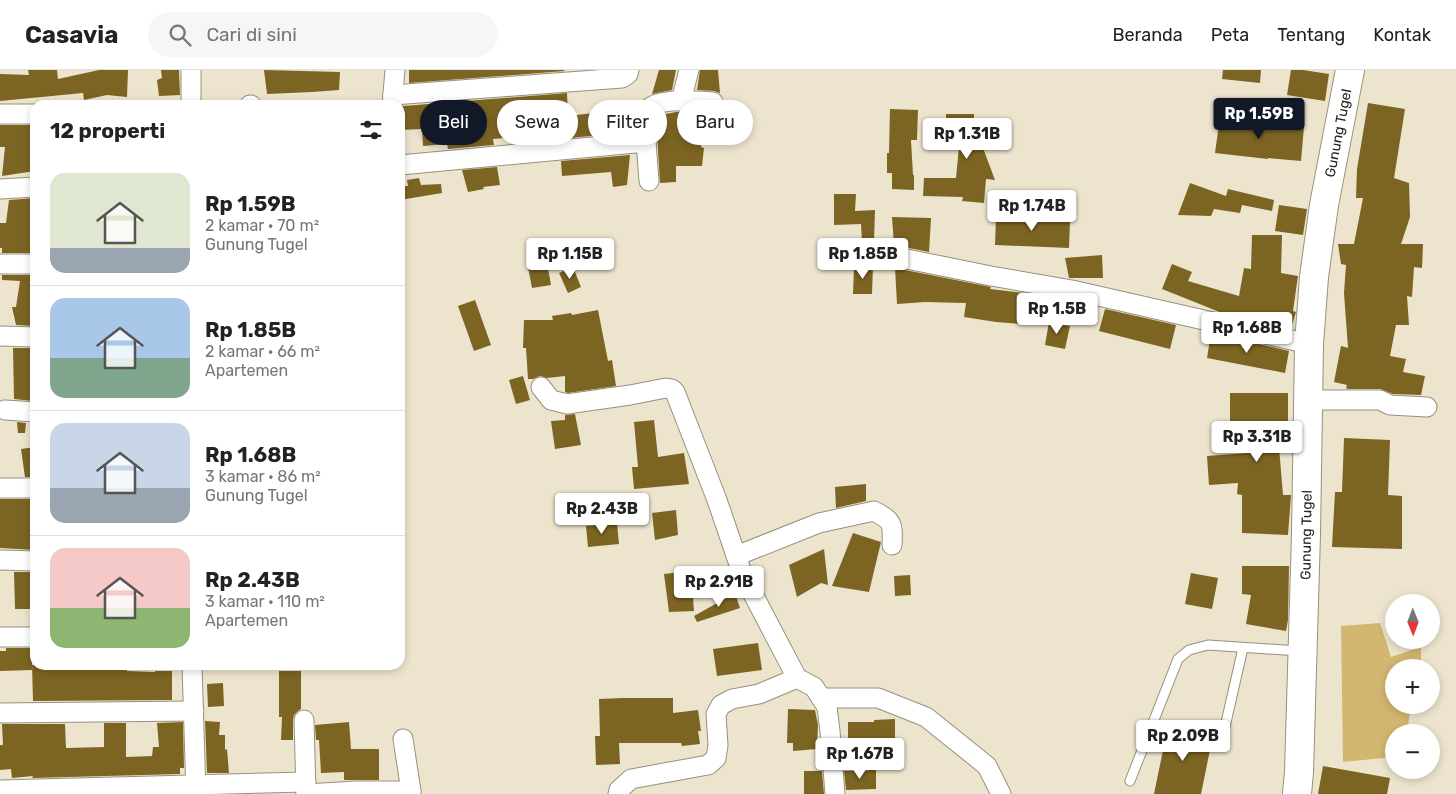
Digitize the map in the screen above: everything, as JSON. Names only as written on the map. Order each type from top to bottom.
[{"type":"main road","name":"Gunung Tugel","points":[[1296,794],[1299,772],[1306,534],[1309,344],[1314,277],[1324,206],[1350,70]]},
{"type":"street","points":[[191,70],[191,100]]},
{"type":"street","points":[[395,70],[392,100],[622,78],[628,74],[629,70]]},
{"type":"street","points":[[681,100],[689,70]]},
{"type":"street","points":[[0,114],[30,114]]},
{"type":"street","points":[[405,165],[614,145]]},
{"type":"street","points":[[646,145],[648,181]]},
{"type":"street","points":[[0,189],[30,187]]},
{"type":"street","points":[[867,251],[1072,290],[1309,344]]},
{"type":"street","points":[[0,264],[30,264]]},
{"type":"street","points":[[0,336],[30,337]]},
{"type":"street","points":[[541,387],[551,400],[567,404],[666,388],[672,389],[675,392],[717,500],[742,573],[797,678],[814,687],[826,707],[835,794]]},
{"type":"street","points":[[1308,400],[1380,400],[1390,405],[1427,407]]},
{"type":"street","points":[[5,410],[30,412]]},
{"type":"street","points":[[0,488],[30,488]]},
{"type":"street","points":[[736,556],[819,523],[874,511],[887,518],[893,527],[892,545]]},
{"type":"street","points":[[0,560],[30,561]]},
{"type":"street","points":[[0,637],[30,637]]},
{"type":"street","points":[[192,670],[196,789]]},
{"type":"street","points":[[618,794],[619,790],[631,779],[708,765],[716,758],[718,745],[716,714],[721,704],[732,699],[759,694],[797,678]]},
{"type":"street","points":[[821,698],[878,698],[926,717],[987,766],[1000,794]]},
{"type":"street","points":[[0,713],[194,711]]},
{"type":"street","points":[[304,720],[306,790]]},
{"type":"street","points":[[0,790],[196,789],[411,793],[403,739]]},
{"type":"lane","points":[[1130,780],[1178,659],[1189,650],[1208,645],[1302,651]]},
{"type":"lane","points":[[1222,740],[1243,648]]},
{"type":"shaded area","points":[[1380,623],[1385,638],[1385,649],[1388,649],[1391,657],[1415,649],[1421,649],[1421,659],[1385,659],[1385,714],[1410,714],[1408,724],[1385,724],[1385,758],[1343,762],[1341,626]]},
{"type":"building","points":[[28,70],[57,70],[58,79],[99,70],[128,70],[127,97],[107,95],[84,100],[83,93],[0,101],[0,74],[29,75]]},
{"type":"building","points":[[161,70],[179,70],[180,95],[159,96],[157,80],[162,78]]},
{"type":"building","points":[[264,70],[340,72],[339,90],[267,94]]},
{"type":"building","points":[[409,70],[564,70],[565,71],[409,83]]},
{"type":"building","points":[[659,70],[676,70],[672,90],[652,94]]},
{"type":"building","points":[[700,70],[718,70],[720,93],[697,90]]},
{"type":"building","points":[[1223,70],[1261,70],[1260,83],[1222,79]]},
{"type":"building","points":[[1291,70],[1329,74],[1325,101],[1287,95]]},
{"type":"building","points":[[567,93],[567,100],[497,100],[497,139],[493,139],[494,145],[448,149],[447,145],[487,145],[487,100],[479,100]]},
{"type":"building","points":[[1368,103],[1405,109],[1394,178],[1409,183],[1410,217],[1401,244],[1423,244],[1422,268],[1414,267],[1412,297],[1407,296],[1409,325],[1396,325],[1390,356],[1406,359],[1403,372],[1425,376],[1421,395],[1393,394],[1380,389],[1348,389],[1346,388],[1347,385],[1334,382],[1341,346],[1348,348],[1344,293],[1346,265],[1341,264],[1338,244],[1354,244],[1363,198],[1356,198],[1357,169]]},
{"type":"building","points":[[420,105],[420,129],[405,130],[405,106]]},
{"type":"building","points":[[890,109],[918,110],[917,140],[911,140],[914,190],[892,189],[892,173],[887,173]]},
{"type":"building","points":[[677,112],[677,145],[701,145],[704,148],[702,166],[676,166],[676,182],[660,183],[658,145],[667,145],[667,114]]},
{"type":"building","points":[[588,114],[588,136],[578,137],[578,115]]},
{"type":"building","points":[[946,114],[974,114],[974,122],[999,122],[999,148],[983,148],[995,180],[986,179],[984,203],[962,201],[963,197],[923,196],[924,178],[956,178],[960,136],[946,136]]},
{"type":"building","points":[[1220,117],[1304,127],[1301,161],[1215,153]]},
{"type":"building","points":[[0,125],[30,125],[30,172],[2,176],[5,147],[0,147]]},
{"type":"building","points":[[630,155],[627,185],[613,187],[611,172],[562,176],[561,161]]},
{"type":"building","points":[[497,167],[500,185],[483,187],[484,189],[468,192],[462,170]]},
{"type":"building","points":[[419,178],[421,185],[441,184],[442,193],[405,199],[405,186],[408,186],[407,180]]},
{"type":"building","points":[[1190,183],[1226,196],[1228,189],[1274,200],[1272,211],[1242,205],[1240,213],[1214,209],[1211,216],[1178,215]]},
{"type":"building","points":[[834,194],[856,194],[855,211],[875,210],[874,241],[862,241],[861,224],[834,225]]},
{"type":"building","points":[[30,198],[30,253],[2,253],[2,248],[0,248],[0,223],[6,223],[9,200]]},
{"type":"building","points":[[1279,205],[1307,209],[1303,235],[1275,231]]},
{"type":"building","points":[[892,217],[931,218],[929,252],[894,245]]},
{"type":"building","points":[[996,217],[1070,220],[1069,248],[995,245]]},
{"type":"building","points":[[1252,235],[1282,235],[1281,273],[1298,276],[1293,311],[1296,312],[1291,328],[1222,313],[1162,289],[1172,264],[1192,272],[1188,281],[1239,296],[1244,268],[1251,269]]},
{"type":"building","points":[[1102,255],[1103,278],[1069,278],[1065,258]]},
{"type":"building","points":[[547,263],[551,285],[532,288],[528,267]]},
{"type":"building","points":[[854,265],[873,266],[872,294],[853,294]]},
{"type":"building","points":[[573,267],[581,287],[568,293],[559,273]]},
{"type":"building","points":[[895,268],[991,287],[990,289],[1024,293],[1024,301],[1055,301],[1055,320],[1022,320],[1022,324],[964,317],[966,303],[925,302],[897,304]]},
{"type":"building","points":[[2,275],[30,275],[30,326],[16,325],[12,307],[16,307],[20,281],[2,280]]},
{"type":"building","points":[[475,300],[491,345],[474,351],[458,306]]},
{"type":"building","points":[[1105,309],[1176,325],[1170,349],[1099,331]]},
{"type":"building","points":[[598,310],[608,361],[612,360],[616,386],[568,393],[565,392],[565,376],[547,378],[540,376],[528,379],[526,348],[523,348],[524,320],[553,320],[552,316],[571,313],[572,315]]},
{"type":"building","points":[[1049,322],[1070,326],[1065,349],[1045,345]]},
{"type":"building","points":[[1211,333],[1289,351],[1285,373],[1207,358]]},
{"type":"building","points":[[13,348],[30,348],[30,401],[14,399]]},
{"type":"building","points":[[523,376],[530,400],[516,404],[509,380]]},
{"type":"building","points":[[1230,393],[1288,393],[1288,423],[1277,423],[1283,495],[1291,495],[1288,535],[1242,533],[1242,495],[1237,494],[1238,483],[1209,485],[1207,456],[1248,453],[1246,423],[1230,423]]},
{"type":"building","points":[[575,414],[581,445],[555,449],[551,421],[565,420],[565,415]]},
{"type":"building","points":[[654,420],[658,457],[684,453],[689,484],[634,489],[632,467],[638,467],[634,422]]},
{"type":"building","points":[[17,422],[26,423],[25,433],[18,433]]},
{"type":"building","points":[[1344,438],[1390,440],[1388,495],[1402,496],[1402,549],[1332,547],[1335,492],[1342,492]]},
{"type":"building","points":[[30,448],[30,477],[25,477],[21,449]]},
{"type":"building","points":[[866,484],[866,501],[836,508],[835,487]]},
{"type":"building","points":[[0,499],[30,499],[30,550],[0,548]]},
{"type":"building","points":[[676,510],[678,535],[655,540],[652,513]]},
{"type":"building","points":[[617,523],[619,544],[588,547],[586,526]]},
{"type":"building","points":[[853,533],[881,542],[869,592],[832,586]]},
{"type":"building","points":[[824,549],[828,585],[821,583],[797,597],[789,565]]},
{"type":"building","points":[[1242,566],[1289,566],[1286,631],[1246,624],[1251,595],[1242,594]]},
{"type":"building","points":[[691,571],[694,611],[669,612],[664,574]]},
{"type":"building","points":[[14,572],[30,572],[30,609],[15,609]]},
{"type":"building","points":[[1191,573],[1218,578],[1212,609],[1185,604]]},
{"type":"building","points":[[910,575],[911,595],[895,596],[894,576]]},
{"type":"building","points":[[735,593],[740,608],[697,622],[694,616]]},
{"type":"building","points":[[758,643],[762,670],[717,676],[713,649]]},
{"type":"building","points":[[6,648],[30,648],[30,670],[32,670],[0,671],[0,651],[6,651]]},
{"type":"building","points":[[32,670],[172,671],[172,700],[33,701]]},
{"type":"building","points":[[279,671],[301,671],[301,709],[294,715],[293,740],[281,740],[282,717],[279,717]]},
{"type":"building","points":[[223,683],[224,706],[208,707],[207,684]]},
{"type":"building","points":[[673,698],[673,713],[698,710],[701,731],[698,731],[700,744],[682,746],[681,743],[619,743],[620,764],[596,765],[595,736],[600,736],[599,699]]},
{"type":"building","points":[[788,709],[815,710],[818,725],[817,749],[793,751],[793,743],[787,743]]},
{"type":"building","points":[[895,719],[895,744],[848,747],[848,722],[874,722],[874,720]]},
{"type":"building","points":[[205,721],[220,722],[219,735],[225,735],[225,750],[227,749],[229,773],[207,773]]},
{"type":"building","points":[[183,722],[184,768],[180,768],[180,774],[12,778],[11,769],[0,770],[0,745],[3,745],[2,724],[65,724],[66,748],[104,747],[104,723],[126,723],[126,757],[152,756],[153,747],[159,747],[157,723]]},
{"type":"building","points":[[349,722],[351,749],[379,749],[379,780],[344,780],[344,772],[321,773],[319,740],[316,740],[315,725]]},
{"type":"building","points":[[1168,726],[1213,735],[1201,794],[1154,794]]},
{"type":"building","points":[[1323,766],[1390,779],[1387,794],[1318,794]]},
{"type":"building","points":[[876,770],[876,789],[846,790],[844,771]]},
{"type":"building","points":[[804,771],[822,771],[824,794],[804,794]]}]
